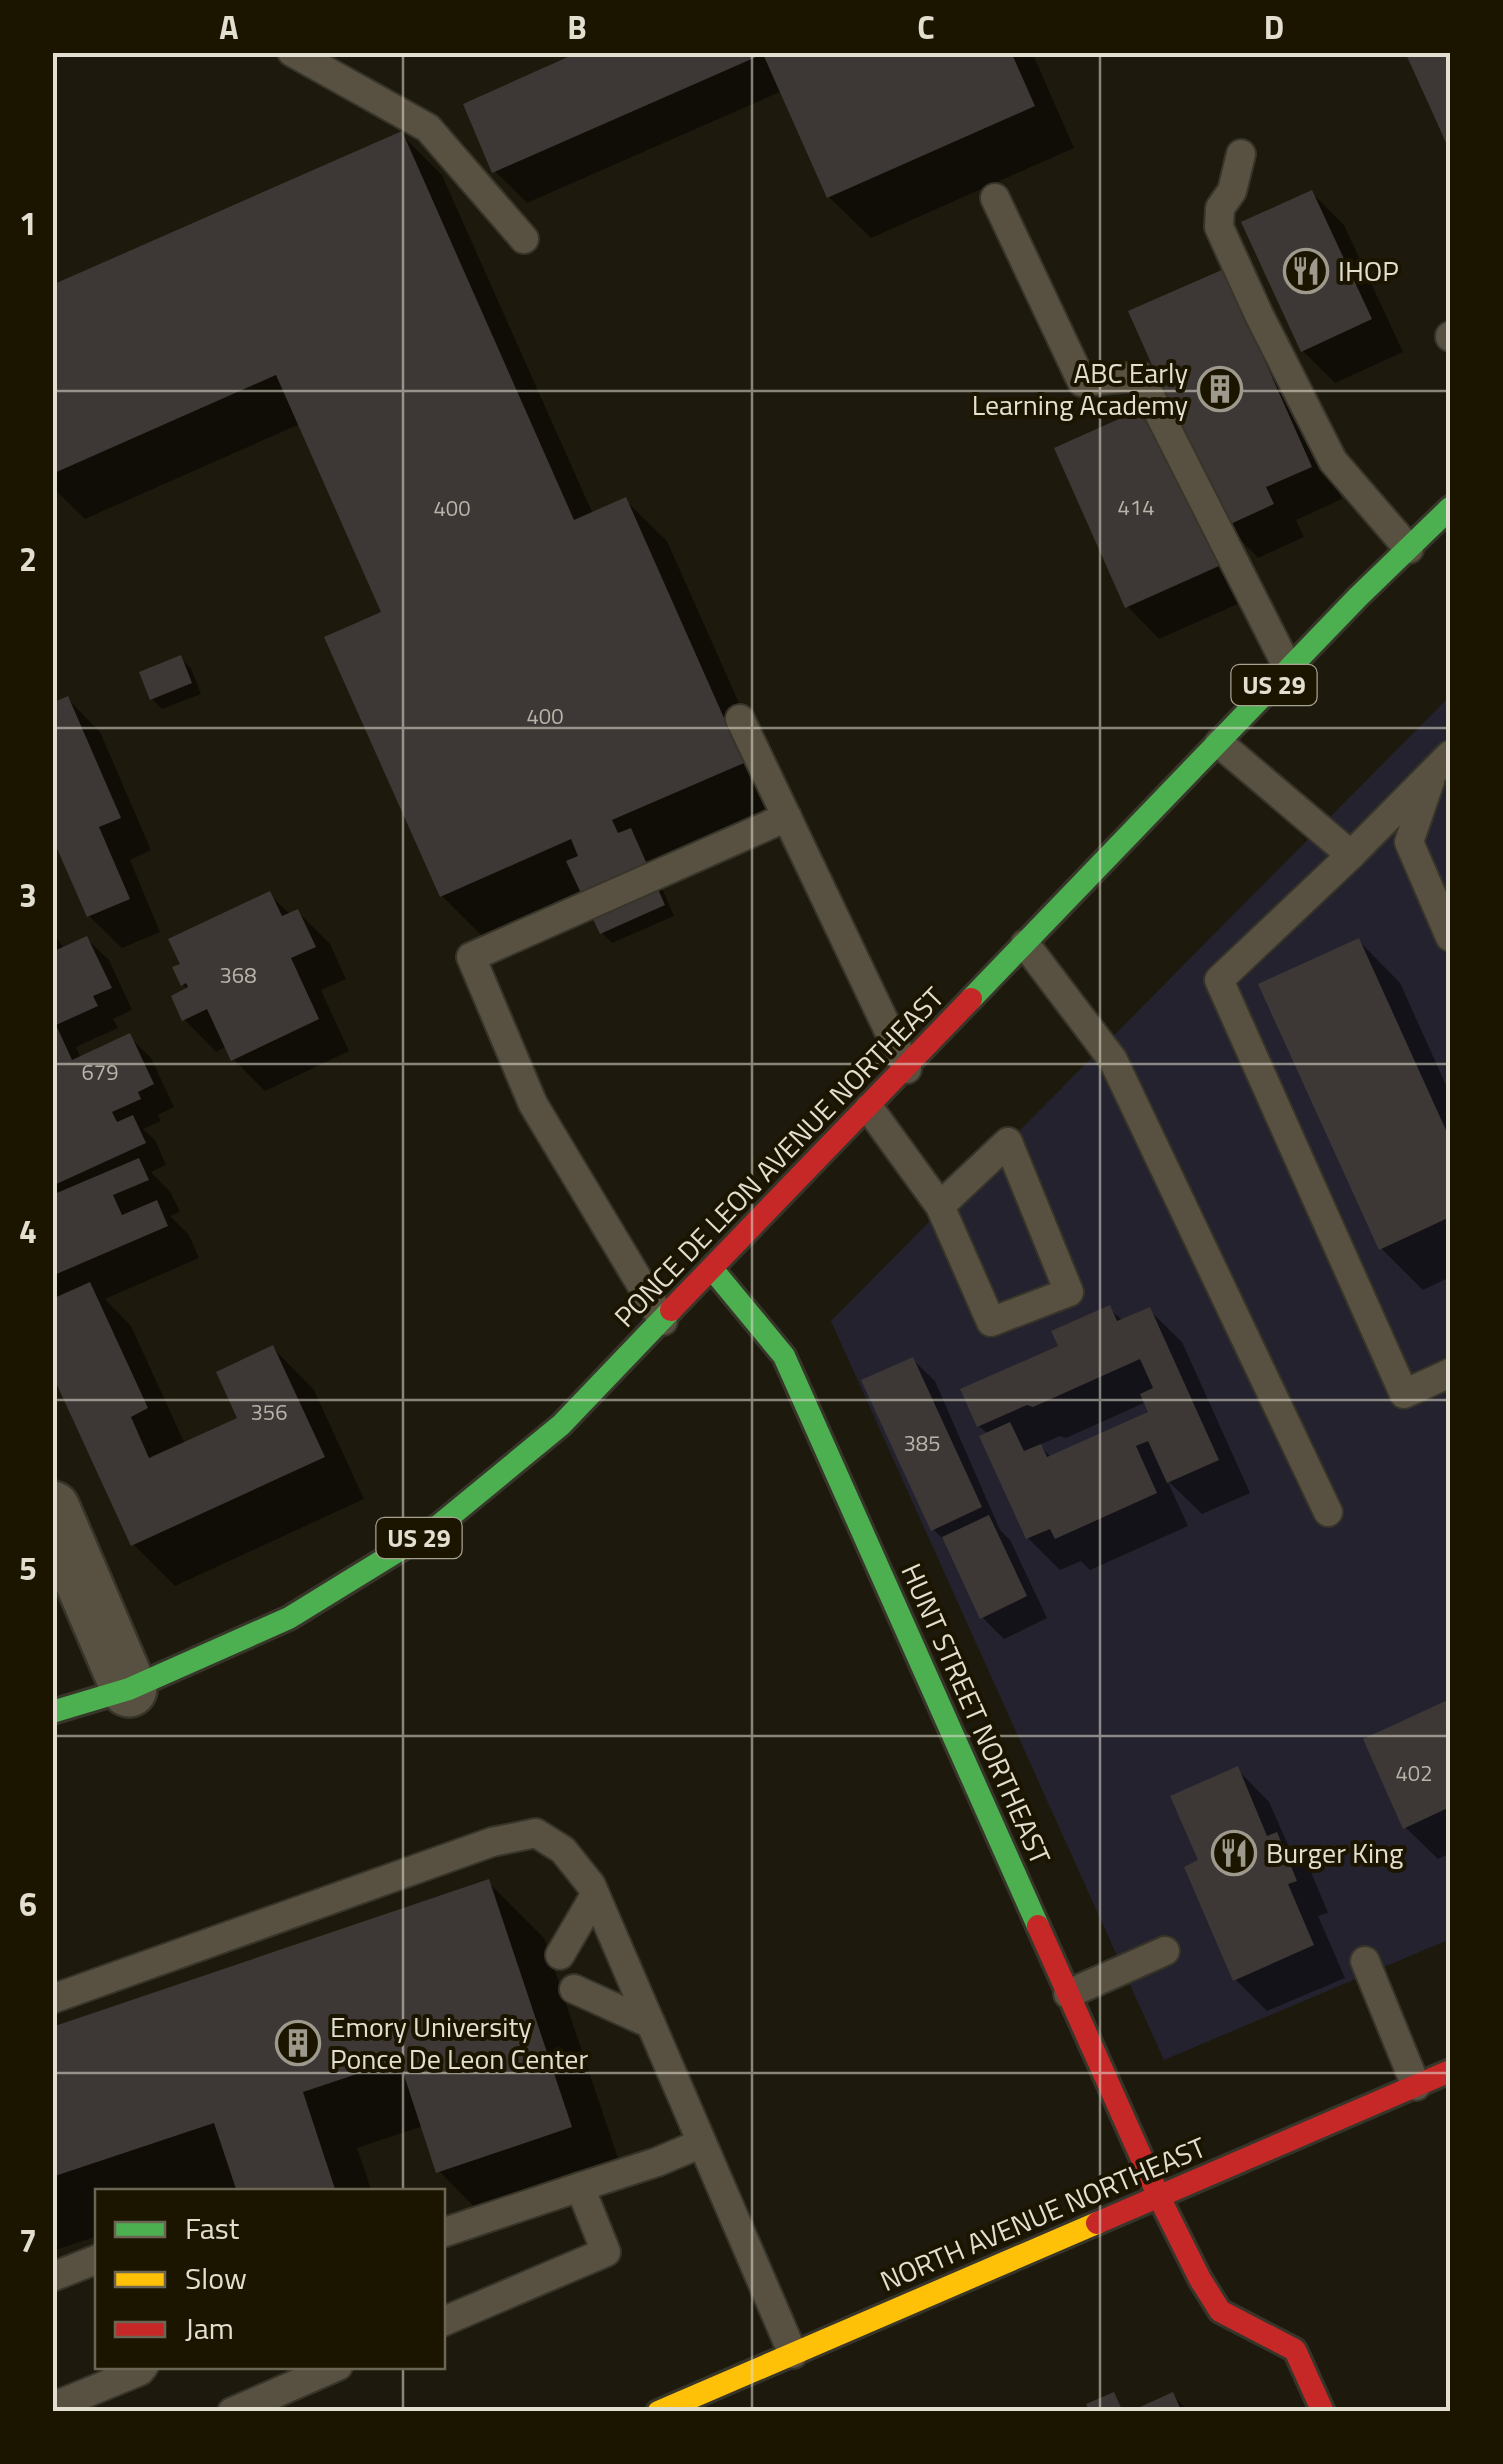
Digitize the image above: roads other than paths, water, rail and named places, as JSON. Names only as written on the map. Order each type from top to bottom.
[{"type":"main road","name":"PONCE DE LEON AVENUE NORTHEAST","points":[[52,1712],[130,1689],[289,1618],[437,1527],[561,1425],[1289,670],[1408,549],[1445,524]]},
{"type":"main road","name":"HUNT STREET NORTHEAST","points":[[713,1270],[784,1356],[1068,1994],[1200,2279],[1220,2311],[1295,2350],[1324,2412]]},
{"type":"main road","name":"NORTH AVENUE NORTHEAST","points":[[658,2412],[1450,2071]]},
{"type":"street","points":[[52,1510],[130,1689]]},
{"type":"lane","points":[[292,52],[428,128],[524,239]]},
{"type":"lane","points":[[1242,154],[1232,192],[1220,208],[1219,227],[1333,462],[1408,549]]},
{"type":"lane","points":[[994,198],[1082,382],[1140,376],[1289,670]]},
{"type":"lane","points":[[740,720],[907,1069]]},
{"type":"lane","points":[[1219,742],[1351,855]]},
{"type":"lane","points":[[1444,766],[1219,980],[1404,1394],[1450,1373]]},
{"type":"lane","points":[[1444,766],[1409,842],[1450,937]]},
{"type":"lane","points":[[663,1321],[533,1104],[471,957],[787,817]]},
{"type":"lane","points":[[1026,944],[1113,1060],[1328,1512]]},
{"type":"lane","points":[[869,1108],[940,1206],[991,1322],[1069,1292],[1008,1142],[940,1206]]},
{"type":"lane","points":[[52,1998],[492,1842],[536,1833],[563,1850],[596,1895],[793,2354]]},
{"type":"lane","points":[[560,1955],[596,1895]]},
{"type":"lane","points":[[1068,1994],[1165,1951]]},
{"type":"lane","points":[[1365,1961],[1416,2086]]},
{"type":"lane","points":[[574,1988],[651,2024]]},
{"type":"lane","points":[[445,2232],[702,2143]]},
{"type":"lane","points":[[445,2321],[606,2252],[580,2187]]},
{"type":"lane","points":[[52,2277],[95,2260]]},
{"type":"lane","points":[[52,2408],[142,2369]]},
{"type":"lane","points":[[232,2412],[331,2369]]},
{"type":"place","name":"IHOP","points":[[1306,271]]},
{"type":"place","name":"ABC Early Learning Academy","points":[[1220,389]]},
{"type":"place","name":"Burger King","points":[[1234,1853]]},
{"type":"place","name":"Emory University Ponce De Leon Center","points":[[298,2043]]}]
